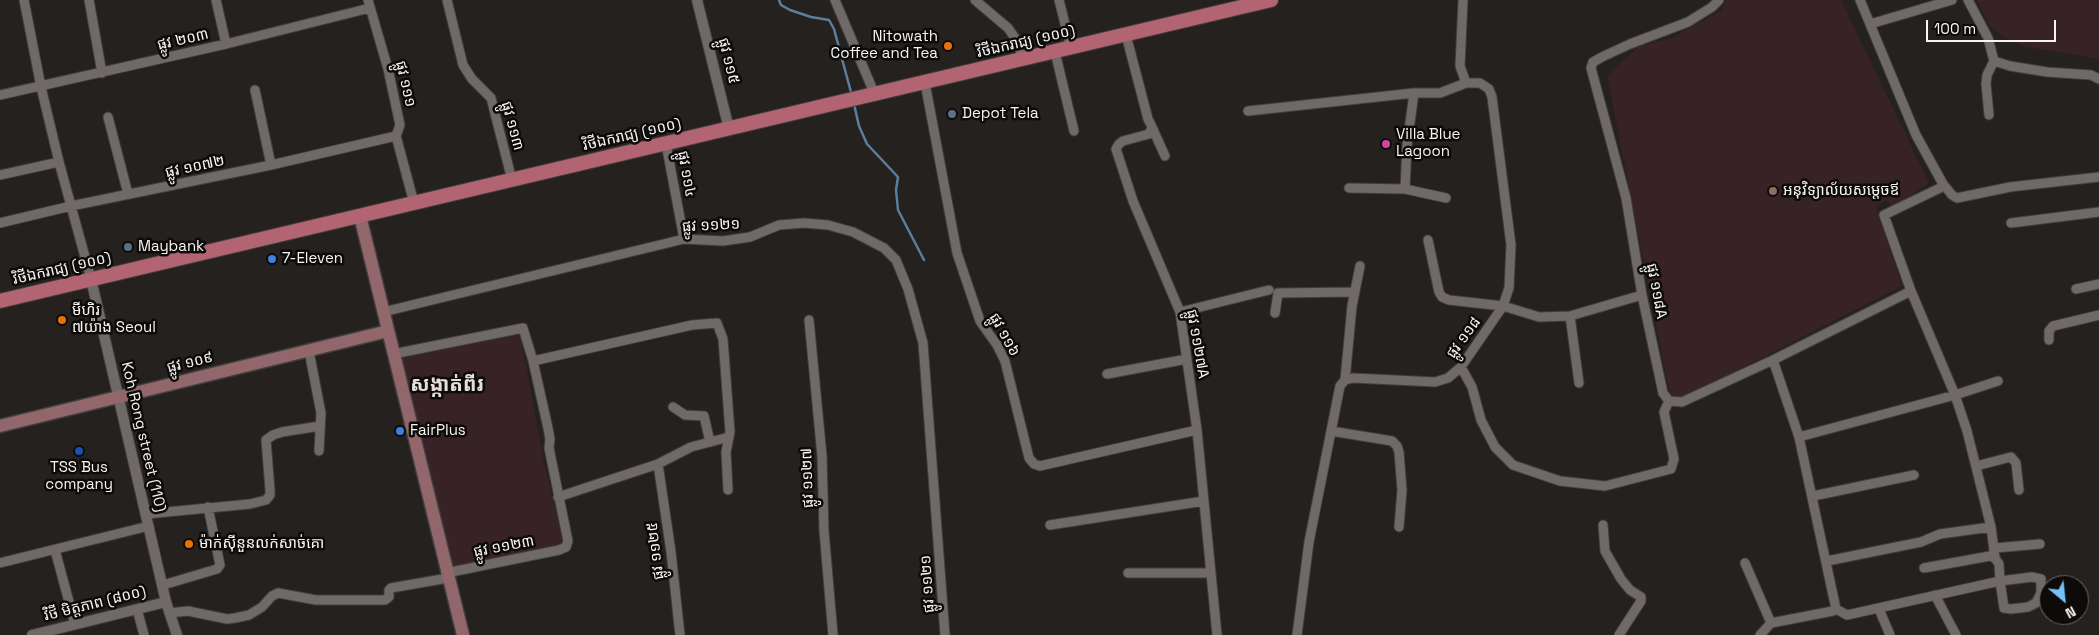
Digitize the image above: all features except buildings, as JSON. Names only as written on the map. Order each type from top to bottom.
[{"type":"main road","name":"វិថីឯករាជ្យ (១០០)","points":[[0,301],[1271,0]]},
{"type":"main road","points":[[360,216],[463,635]]},
{"type":"main road","name":"ផ្លូវ ១០៩","points":[[0,426],[388,331]]},
{"type":"street","points":[[24,0],[41,87],[59,162],[91,279]]},
{"type":"street","points":[[89,0],[102,73]]},
{"type":"street","points":[[216,0],[226,44]]},
{"type":"street","name":"ផ្លូវ ១១៣","points":[[447,0],[463,65],[472,79],[490,98],[512,180]]},
{"type":"street","name":"ផ្លូវ ១១៥","points":[[698,0],[730,129]]},
{"type":"street","points":[[835,0],[869,96]]},
{"type":"street","points":[[975,0],[1008,28],[1017,41],[1023,59]]},
{"type":"street","points":[[1059,0],[1071,48]]},
{"type":"street","points":[[1248,111],[1414,93],[1440,93],[1466,83],[1460,66],[1463,0]]},
{"type":"street","name":"ផ្លូវ ១១៨A","points":[[1669,401],[1663,393],[1642,295],[1626,198],[1591,68],[1593,62],[1604,56],[1688,22],[1712,7],[1719,0]]},
{"type":"street","points":[[1860,0],[1916,135],[1943,184],[1952,195],[1957,198],[2010,187],[2099,177]]},
{"type":"street","points":[[1870,24],[1952,0]]},
{"type":"street","points":[[1968,0],[1988,38],[1994,60],[1986,75],[1989,115]]},
{"type":"street","name":"ផ្លូវ ២០៣","points":[[0,95],[226,44],[370,4]]},
{"type":"street","name":"ផ្លូវ ១១១","points":[[370,4],[388,69],[400,124],[396,136],[414,203]]},
{"type":"street","points":[[1126,34],[1148,119],[1165,156]]},
{"type":"street","points":[[1055,52],[1074,131]]},
{"type":"street","points":[[1994,60],[2010,66],[2047,72],[2091,75],[2099,79]]},
{"type":"street","name":"ផ្លូវ ១១៦","points":[[925,82],[957,253],[980,321],[997,345],[1005,362],[1029,458],[1034,464],[1040,466],[1197,430]]},
{"type":"street","name":"ផ្លូវ ១១៨","points":[[1345,380],[1353,378],[1435,382],[1448,378],[1461,367],[1503,306],[1509,288],[1511,245],[1492,97],[1489,89],[1480,83],[1466,83]]},
{"type":"street","points":[[255,90],[271,165]]},
{"type":"street","points":[[1405,189],[1406,144],[1414,93]]},
{"type":"street","points":[[108,116],[128,194]]},
{"type":"street","name":"ផ្លូវ ១១២៧A","points":[[1152,127],[1149,134],[1123,141],[1118,144],[1116,149],[1133,200],[1180,312],[1197,430],[1217,635]]},
{"type":"street","name":"ផ្លូវ ១០៧២","points":[[0,223],[71,206],[271,165],[396,136]]},
{"type":"street","name":"ផ្លូវ ១១៤","points":[[666,144],[684,239]]},
{"type":"street","points":[[0,175],[59,162]]},
{"type":"street","points":[[1773,360],[1799,437],[1836,609],[1847,615],[2000,581],[2032,578],[2041,579],[2041,593],[2036,603],[2028,607],[2004,608],[2000,581],[1999,564],[1995,558],[1991,527],[1976,466],[1955,395],[1911,291],[1884,215],[1942,187],[1943,184]]},
{"type":"street","points":[[1349,188],[1405,189],[1446,198]]},
{"type":"street","points":[[2010,223],[2099,212]]},
{"type":"street","name":"ផ្លូវ ១១២១","points":[[383,312],[684,239],[732,240],[750,237],[779,225],[804,223],[828,226],[853,232],[884,248],[896,260],[908,289],[923,343],[945,635]]},
{"type":"street","points":[[1428,240],[1435,281],[1442,297],[1449,300],[1503,306],[1539,317],[1570,316],[1642,295]]},
{"type":"street","points":[[1297,635],[1309,542],[1340,386],[1345,380],[1355,292],[1360,266]]},
{"type":"street","name":"Koh Rong street (110)","points":[[91,279],[166,602],[177,635]]},
{"type":"street","points":[[2076,289],[2099,284]]},
{"type":"street","points":[[1180,312],[1270,290]]},
{"type":"street","points":[[1461,367],[1472,388],[1481,420],[1495,447],[1513,465],[1560,481],[1605,486],[1670,469],[1673,466],[1674,459],[1664,412],[1669,401],[1682,402],[1773,360],[1911,291]]},
{"type":"street","points":[[1275,313],[1278,293],[1355,292]]},
{"type":"street","points":[[2049,340],[2049,331],[2053,326],[2099,315]]},
{"type":"street","points":[[1570,316],[1579,383]]},
{"type":"street","name":"ផ្លូវ ១១២៧","points":[[809,320],[822,456],[824,531],[833,635]]},
{"type":"street","points":[[533,361],[692,325],[717,323],[723,339],[730,432],[726,452],[728,490]]},
{"type":"street","points":[[394,354],[523,328],[533,361],[548,428],[549,448],[558,497],[658,464],[691,447],[729,438]]},
{"type":"street","points":[[309,351],[319,398],[319,451]]},
{"type":"street","points":[[1108,374],[1187,359]]},
{"type":"street","points":[[1799,437],[1998,382]]},
{"type":"street","points":[[673,407],[685,415],[704,416],[710,442]]},
{"type":"street","points":[[146,514],[259,503],[266,500],[270,495],[270,490],[266,440],[274,434],[320,426]]},
{"type":"street","points":[[1331,431],[1392,440],[1397,446],[1402,490],[1399,527]]},
{"type":"street","points":[[1976,466],[2011,457],[2016,463],[2019,490]]},
{"type":"street","name":"ផ្លូវ ១១២៥","points":[[658,464],[671,552],[680,635]]},
{"type":"street","points":[[1813,496],[1914,475]]},
{"type":"street","name":"ផ្លូវ ១១២៣","points":[[169,613],[188,611],[226,619],[236,618],[249,615],[278,593],[316,600],[385,600],[389,597],[389,590],[391,588],[559,550],[566,547],[568,542],[558,497]]},
{"type":"street","points":[[1050,525],[1204,501]]},
{"type":"street","points":[[162,585],[218,569],[220,565],[208,507]]},
{"type":"street","points":[[1603,525],[1605,551],[1622,579],[1630,590],[1640,597],[1641,601],[1619,635]]},
{"type":"street","points":[[0,564],[149,526]]},
{"type":"street","points":[[1827,561],[1921,542],[1940,534],[1991,527]]},
{"type":"street","points":[[1995,548],[2040,544]]},
{"type":"street","points":[[55,550],[74,624]]},
{"type":"street","points":[[1924,568],[1990,556],[1995,558]]},
{"type":"street","points":[[1744,563],[1771,624]]},
{"type":"street","points":[[1128,573],[1212,573]]},
{"type":"street","points":[[1935,595],[1956,635]]},
{"type":"street","name":"វិថី មិត្តភាព (៨០០)","points":[[32,635],[166,602]]},
{"type":"street","points":[[1879,608],[1890,635]]},
{"type":"street","points":[[137,609],[144,635]]},
{"type":"street","points":[[1760,635],[1771,624],[1836,609]]},
{"type":"shaded area","name":"អនុវិទ្យាល័យសម្តេចឪ","points":[[1726,0],[1841,0],[1929,183],[1893,208],[1886,200],[1876,207],[1902,286],[1683,398],[1676,399],[1670,395],[1607,76],[1638,47],[1674,37],[1721,11]]},
{"type":"shaded area","points":[[1977,0],[2099,0],[2099,59],[2026,47],[2005,38],[1990,26]]},
{"type":"shaded area","points":[[520,333],[544,463],[563,539],[562,545],[450,568],[398,357]]},
{"type":"waterway","points":[[779,0],[781,5],[790,10],[811,17],[829,20],[834,29],[852,96]]},
{"type":"waterway","points":[[854,104],[859,126],[867,144],[898,177],[896,190],[898,210],[924,260]]},
{"type":"place","name":"Nitowath Coffee and Tea","points":[[948,46]]},
{"type":"place","name":"Depot Tela","points":[[952,114]]},
{"type":"place","name":"Villa Blue Lagoon","points":[[1386,144]]},
{"type":"place","name":"អនុវិទ្យាល័យសម្តេចឪ","points":[[1773,191]]},
{"type":"place","name":"Maybank","points":[[128,247]]},
{"type":"place","name":"7-Eleven","points":[[272,259]]},
{"type":"place","name":"មីហិរ ៧យ៉ាង Seoul","points":[[62,320]]},
{"type":"place","name":"FairPlus","points":[[400,431]]},
{"type":"place","name":"TSS Bus company","points":[[79,451]]},
{"type":"place","name":"ម៉ាក់សុីនួនលក់សាច់គោ","points":[[189,544]]},
{"type":"district","name":"សង្កាត់ពីរ","points":[[447,386]]}]
